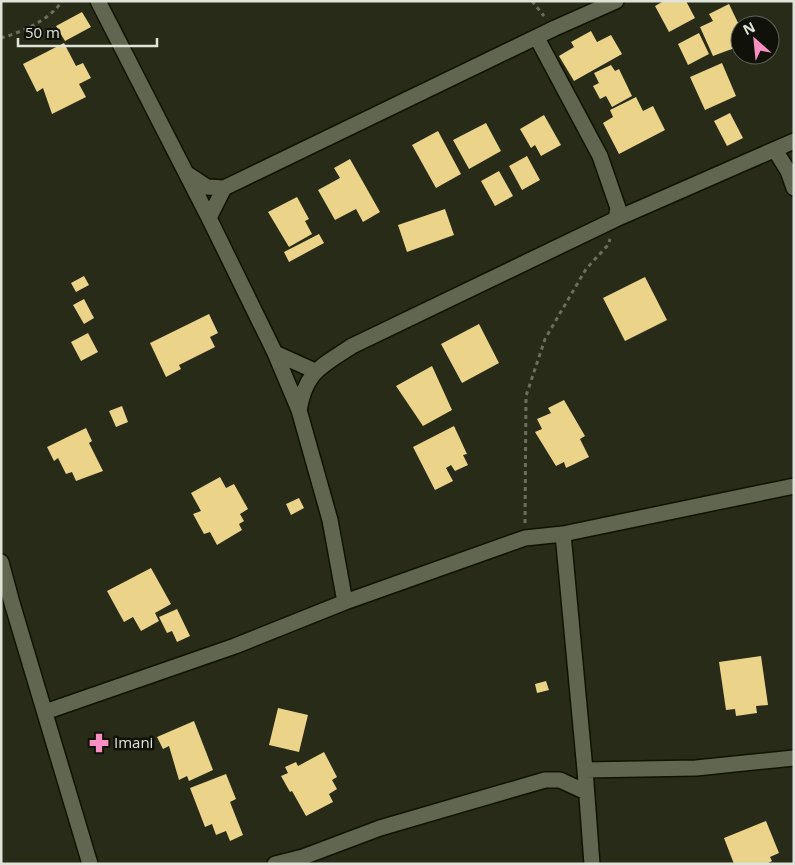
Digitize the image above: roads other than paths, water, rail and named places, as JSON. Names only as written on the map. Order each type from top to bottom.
[{"type":"street","points":[[98,1],[188,174],[275,353],[299,410],[330,520],[345,602]]},
{"type":"street","points":[[188,174],[207,187],[224,188],[616,1]]},
{"type":"street","points":[[537,38],[600,156],[618,208],[616,219]]},
{"type":"street","points":[[299,410],[302,392],[314,371],[352,346],[616,219],[794,141]]},
{"type":"street","points":[[775,150],[788,171],[794,188]]},
{"type":"street","points":[[209,218],[224,188]]},
{"type":"street","points":[[275,353],[314,371]]},
{"type":"street","points":[[45,712],[235,646],[345,602],[525,538],[563,534],[794,486]]},
{"type":"street","points":[[563,534],[592,864]]},
{"type":"street","points":[[1,562],[6,602],[45,712],[90,864]]},
{"type":"street","points":[[585,770],[696,768],[794,758]]},
{"type":"street","points":[[275,864],[304,860],[380,828],[544,780],[560,780],[586,792]]},
{"type":"place","name":"Imani","points":[[99,743]]}]
